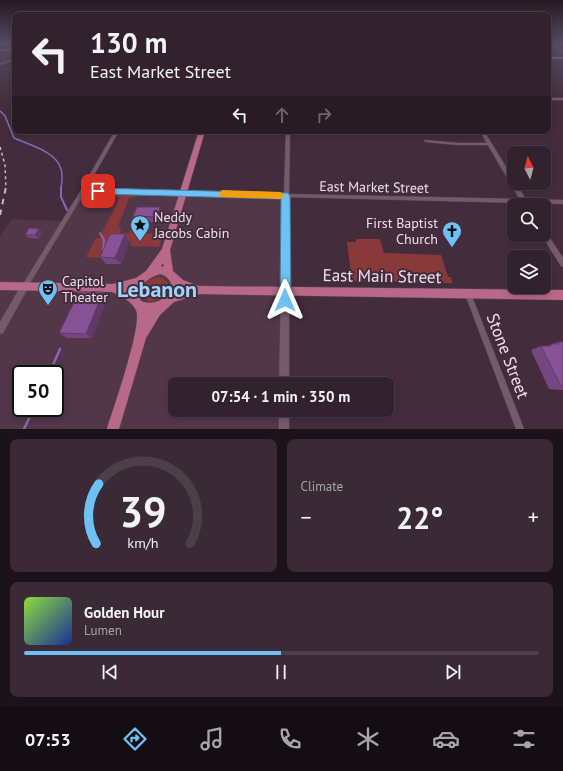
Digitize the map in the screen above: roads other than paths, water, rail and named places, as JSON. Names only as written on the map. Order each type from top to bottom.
[{"type":"main road","points":[[0,286],[113,288],[138,282],[150,273],[166,250],[201,134]]},
{"type":"main road","points":[[141,336],[156,312],[167,301],[176,286],[166,250]]},
{"type":"main road","points":[[150,273],[160,270],[172,276]]},
{"type":"main road","name":"East Main Street","points":[[172,276],[180,282],[200,290]]},
{"type":"main road","points":[[113,429],[141,336],[142,314],[136,302],[134,290],[138,282]]},
{"type":"main road","points":[[113,288],[150,309],[167,301]]},
{"type":"main road","name":"East Main Street","points":[[167,301],[182,294],[200,290],[563,295]]},
{"type":"main road","points":[[284,377],[285,291]]},
{"type":"main road","points":[[284,417],[284,429]]},
{"type":"street","points":[[551,99],[563,99]]},
{"type":"street","points":[[0,330],[115,134]]},
{"type":"street","points":[[285,291],[285,196],[288,134]]},
{"type":"street","points":[[484,134],[522,198]]},
{"type":"street","points":[[426,141],[458,144],[490,144]]},
{"type":"street","name":"East Market Street","points":[[83,191],[507,202]]},
{"type":"street","name":"East Market Street","points":[[551,202],[563,202]]},
{"type":"street","points":[[549,242],[563,264]]},
{"type":"street","name":"Stone Street","points":[[468,294],[520,429]]},
{"type":"waterway","points":[[0,111],[5,116],[12,133]]},
{"type":"waterway","points":[[12,134],[14,138],[41,149],[54,158],[61,169],[61,188]]},
{"type":"waterway","points":[[61,188],[61,197],[67,210]]},
{"type":"waterway","points":[[100,233],[104,240],[103,251]]},
{"type":"waterway","points":[[53,365],[60,349]]},
{"type":"waterway","points":[[24,429],[30,417]]},
{"type":"railway","points":[[0,147],[5,165],[6,187]]},
{"type":"railway","points":[[0,215],[6,187]]},
{"type":"place","name":"Neddy Jacobs Cabin","points":[[140,242]]},
{"type":"place","name":"First Baptist Church","points":[[452,248]]},
{"type":"place","name":"Capitol Theater","points":[[48,306]]},
{"type":"district","name":"Lebanon","points":[[157,289]]}]
